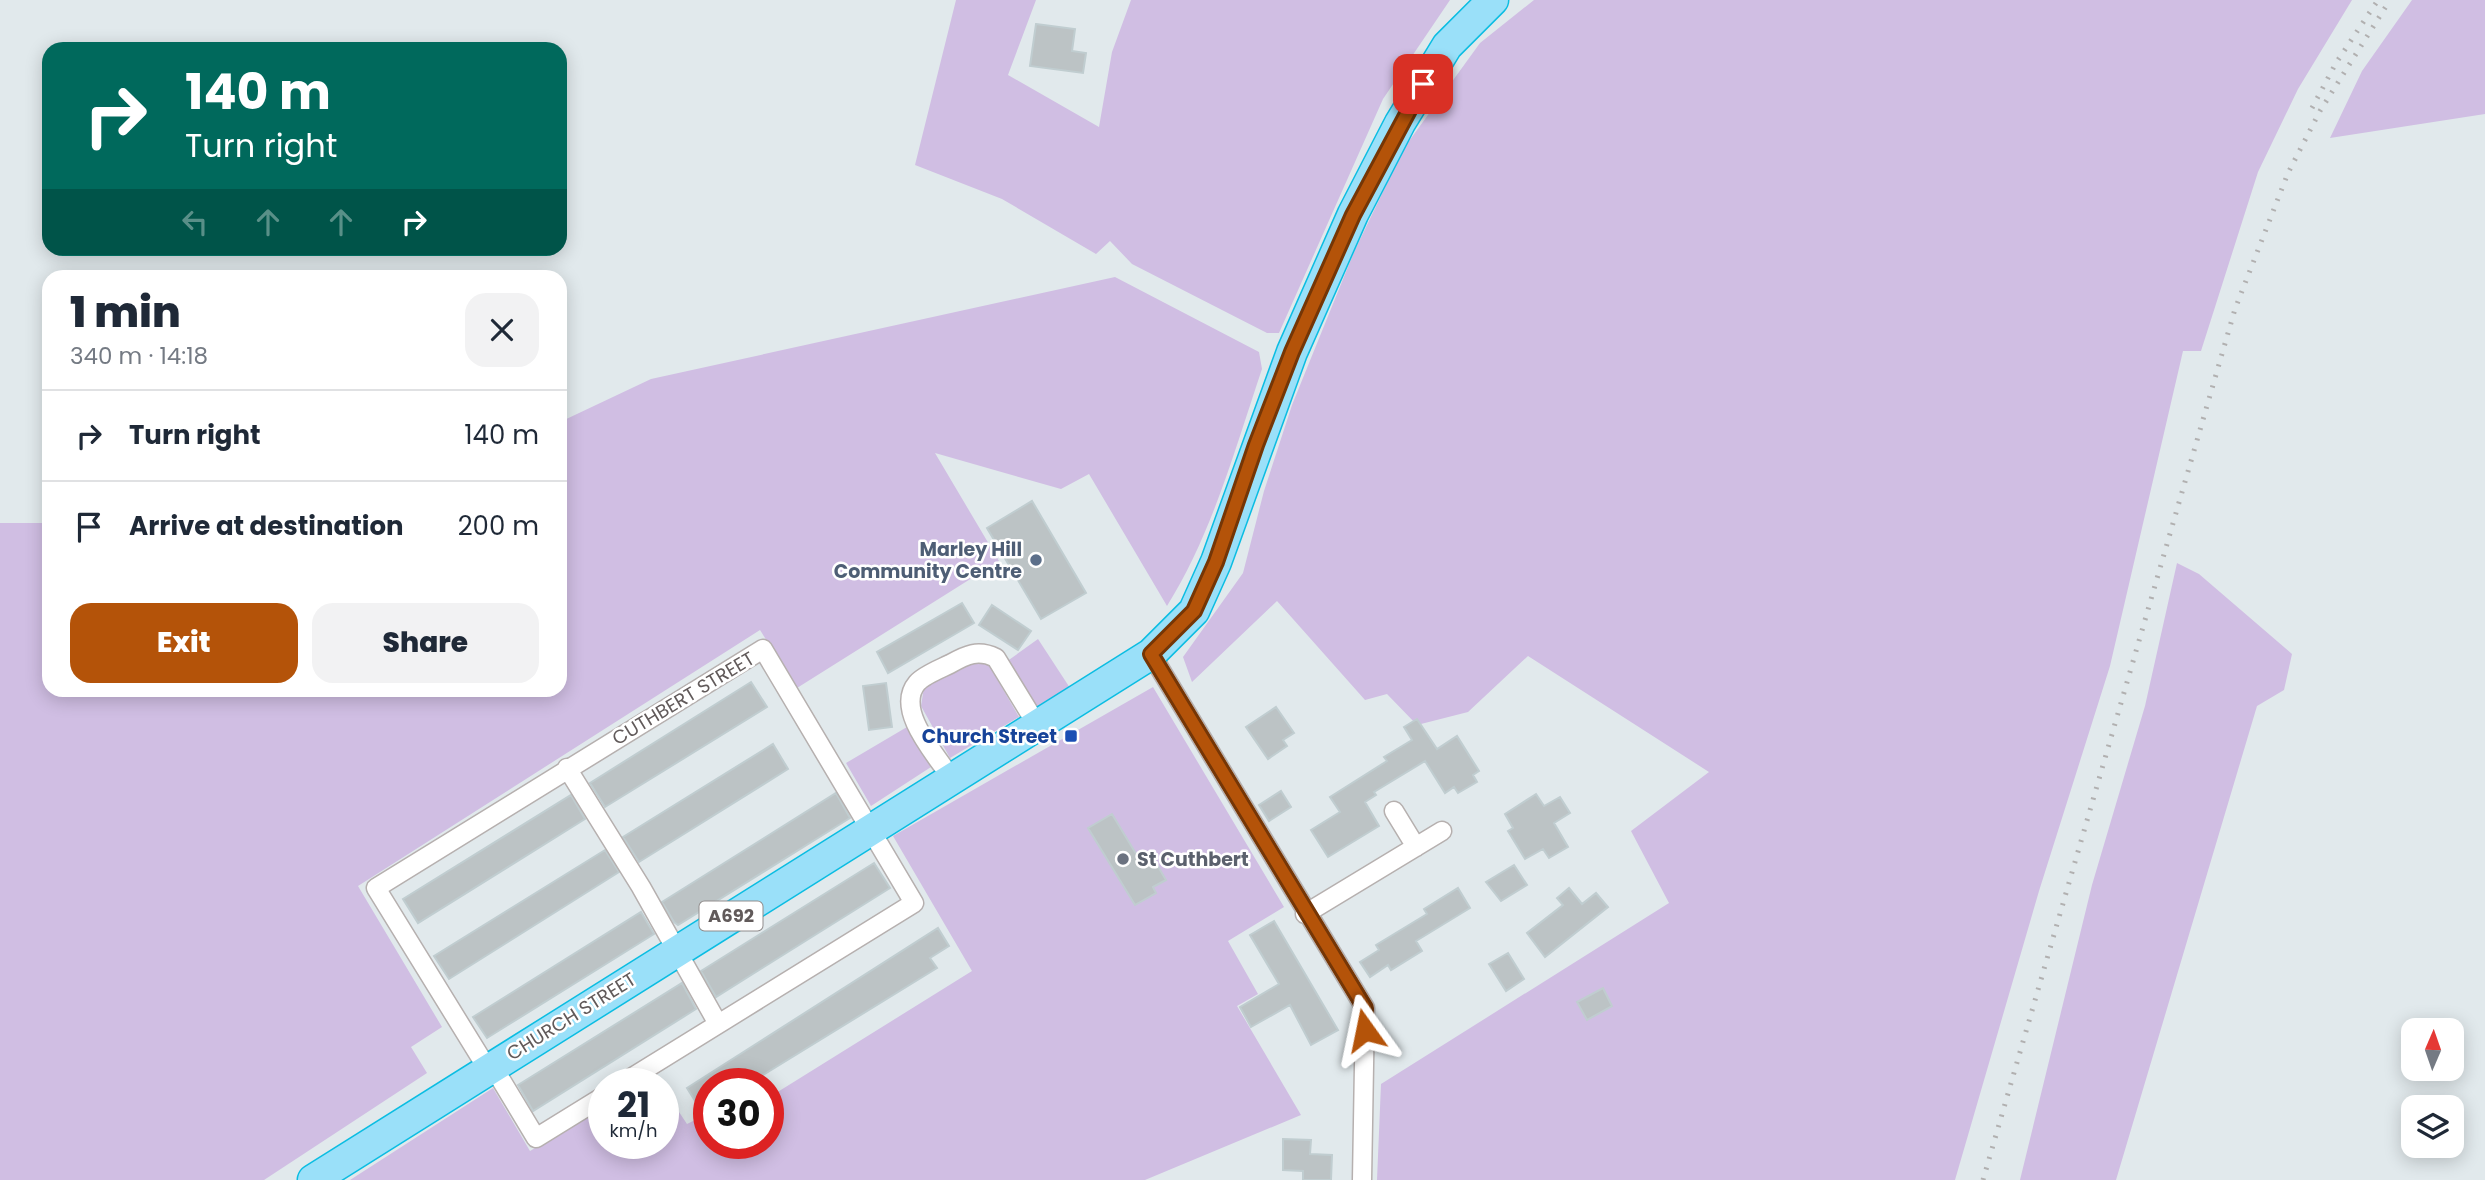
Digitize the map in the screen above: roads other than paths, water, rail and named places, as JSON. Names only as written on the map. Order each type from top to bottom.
[{"type":"highway","name":"A692","points":[[1151,654],[1194,611],[1216,562],[1256,445],[1292,352],[1353,215],[1394,134],[1447,46],[1493,0]]},
{"type":"highway","name":"CHURCH STREET","points":[[313,1180],[489,1067],[1151,654]]},
{"type":"street","name":"CUTHBERT STREET","points":[[489,1067],[376,888],[567,768],[763,649],[871,828]]},
{"type":"street","points":[[952,779],[910,716],[911,695],[918,682],[968,654],[985,652],[996,658],[1037,726]]},
{"type":"street","points":[[1151,654],[1365,1008],[1362,1180]]},
{"type":"street","points":[[567,768],[677,950],[718,1024]]},
{"type":"street","points":[[1394,811],[1416,847]]},
{"type":"street","points":[[647,1068],[914,903],[871,828]]},
{"type":"street","points":[[1306,914],[1442,831]]},
{"type":"street","points":[[489,1067],[536,1138],[588,1106]]},
{"type":"railway","points":[[2312,108],[2336,63],[2378,0]]},
{"type":"railway","points":[[1983,1180],[2235,309],[2288,173],[2320,111],[2390,0]]},
{"type":"place","name":"Marley Hill Community Centre","points":[[1036,560]]},
{"type":"place","name":"Church Street","points":[[1071,736]]},
{"type":"place","name":"St Cuthbert","points":[[1123,859]]}]
